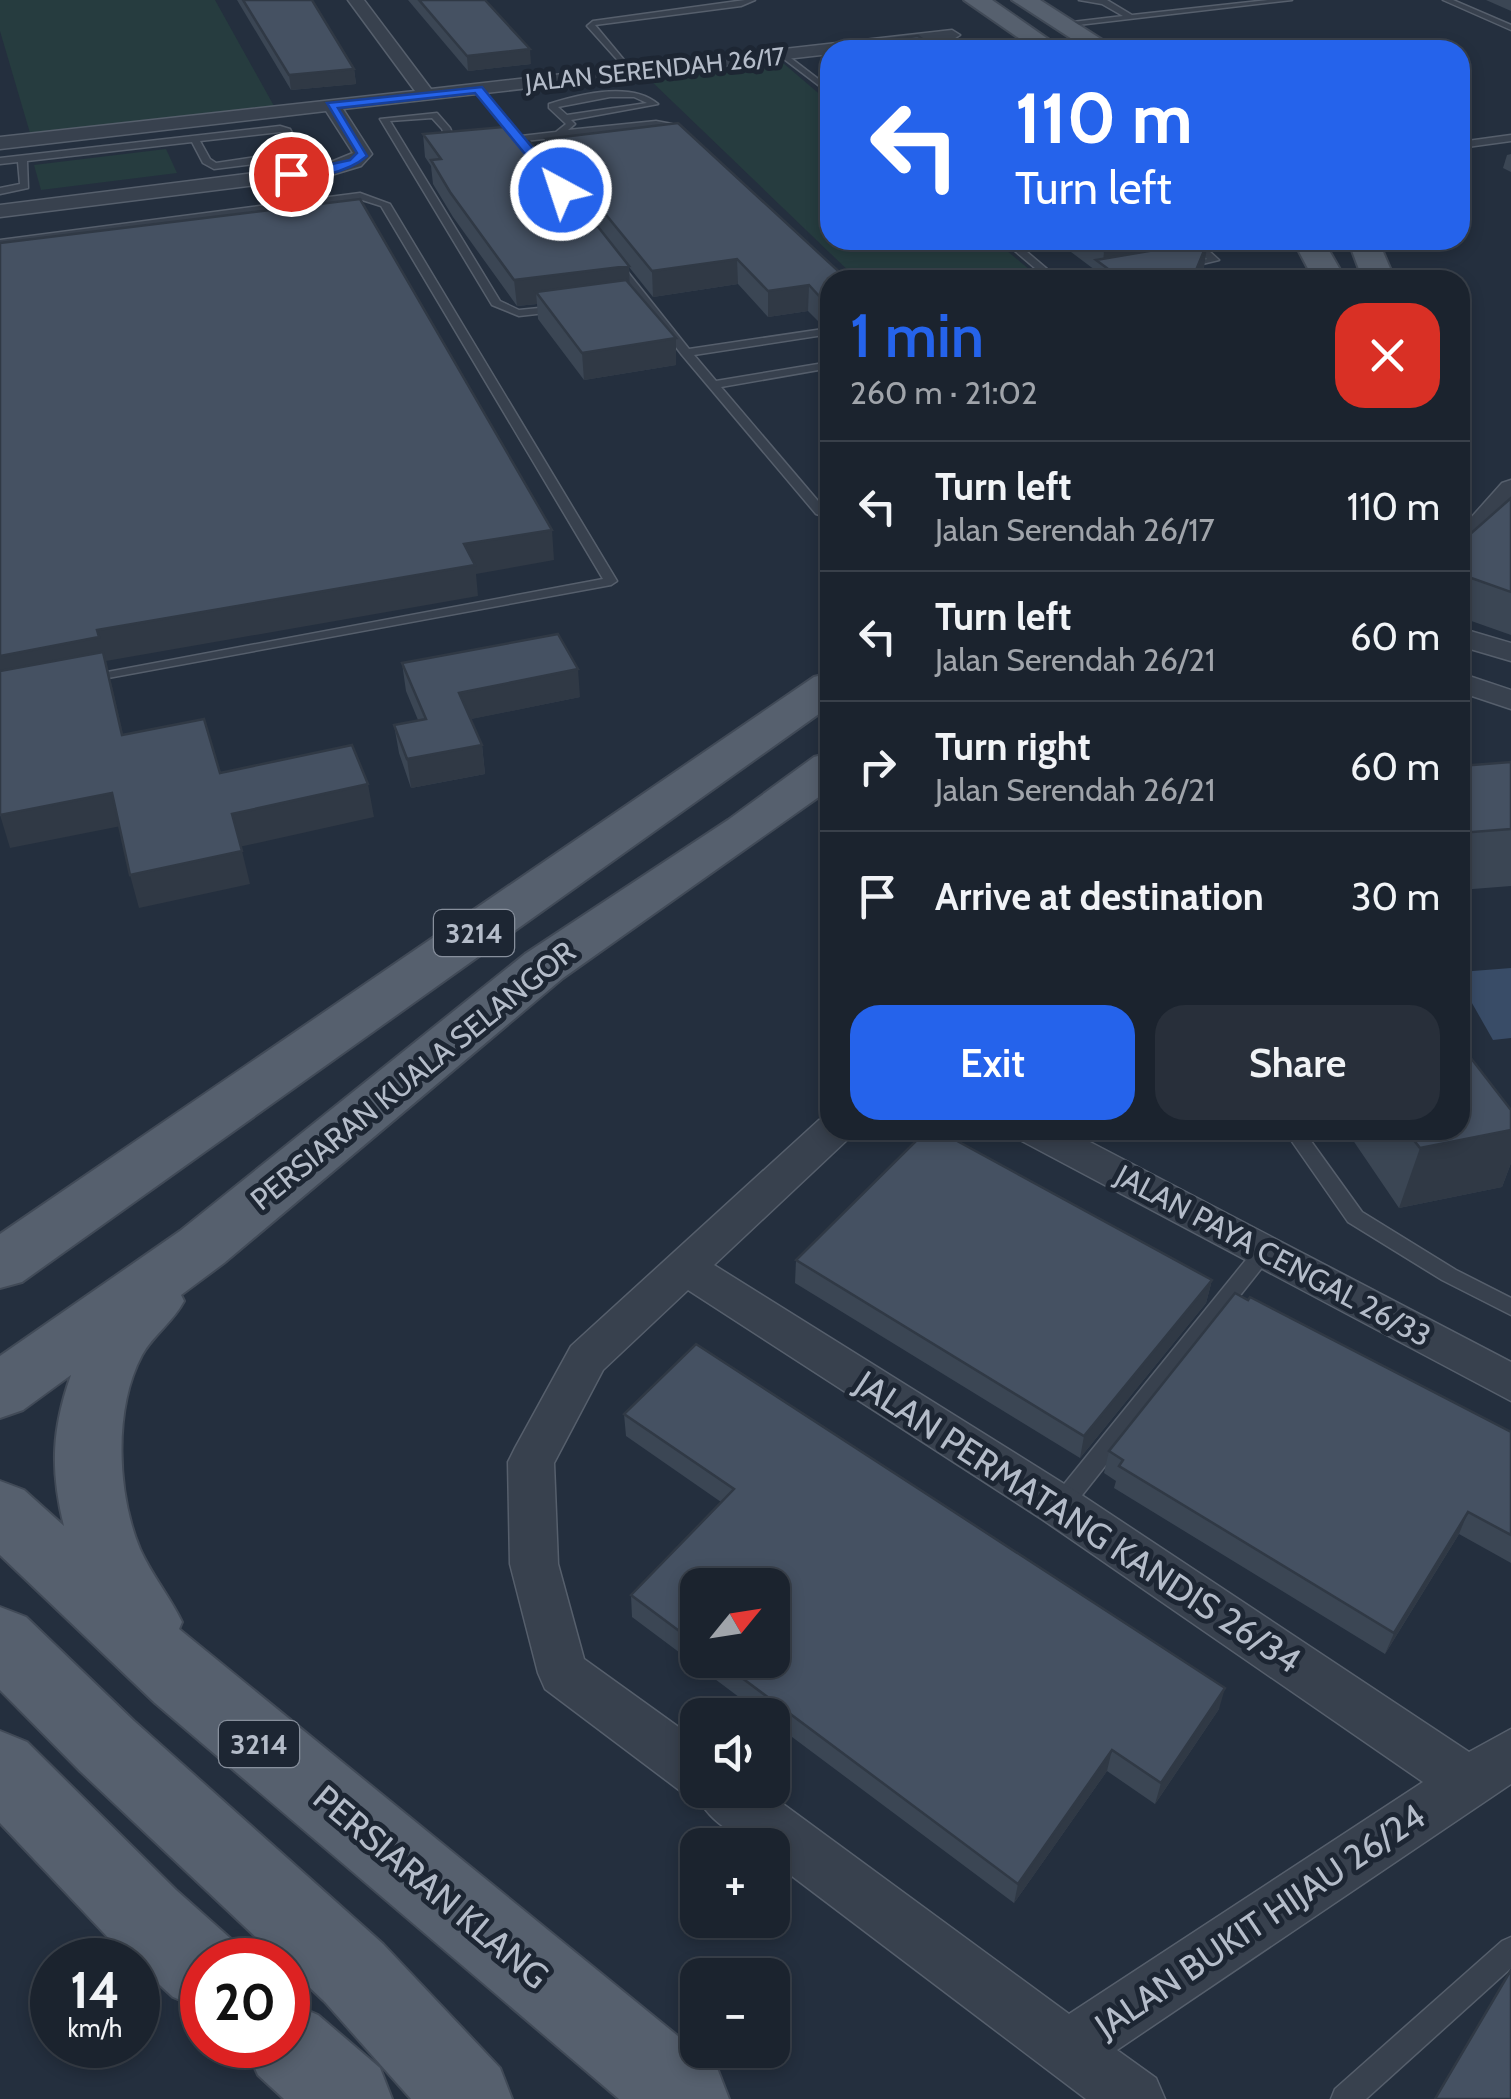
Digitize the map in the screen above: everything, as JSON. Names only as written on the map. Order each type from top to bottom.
[{"type":"main road","points":[[1024,0],[1089,40]]},
{"type":"main road","points":[[952,35],[979,26],[990,16],[983,5]]},
{"type":"main road","points":[[983,5],[1037,40]]},
{"type":"main road","points":[[952,35],[1016,40]]},
{"type":"main road","name":"3214","points":[[0,1266],[820,693]]},
{"type":"main road","name":"PERSIARAN KUALA SELANGOR","points":[[0,1391],[202,1247],[544,966],[820,774]]},
{"type":"main road","points":[[0,1228],[118,1181]]},
{"type":"main road","points":[[181,1679],[108,1560],[88,1486],[90,1419],[114,1343],[202,1247]]},
{"type":"main road","name":"PERSIARAN KLANG","points":[[0,1511],[181,1679],[686,2099]]},
{"type":"main road","points":[[0,1640],[120,1758],[354,1972],[469,2099]]},
{"type":"main road","points":[[0,1768],[180,1948]]},
{"type":"main road","points":[[310,2064],[349,2099]]},
{"type":"street","points":[[356,0],[428,94]]},
{"type":"street","name":"JALAN SERENDAH 26/17","points":[[908,40],[952,35]]},
{"type":"street","name":"JALAN SERENDAH 26/17","points":[[0,143],[820,50]]},
{"type":"street","points":[[0,211],[328,170],[354,162],[363,154],[331,106]]},
{"type":"street","points":[[1470,536],[1508,497]]},
{"type":"street","points":[[1470,640],[1511,652]]},
{"type":"street","points":[[1470,686],[1511,700]]},
{"type":"street","points":[[680,1759],[563,1673],[534,1564],[531,1462],[587,1358],[822,1140]]},
{"type":"street","name":"JALAN PAYA CENGAL 26/33","points":[[1053,1140],[1511,1384]]},
{"type":"street","name":"JALAN PERMATANG KANDIS 26/34","points":[[686,1267],[1060,1506],[1490,1768]]},
{"type":"street","name":"JALAN BUKIT HIJAU 26/24","points":[[745,1808],[1069,2048],[1490,1768]]},
{"type":"street","points":[[1069,2048],[1135,2099]]},
{"type":"lane","points":[[630,72],[590,26],[592,23],[751,0]]},
{"type":"lane","points":[[1084,0],[1120,0]]},
{"type":"lane","points":[[1064,25],[1288,0]]},
{"type":"lane","points":[[1447,0],[1511,28]]},
{"type":"lane","points":[[1103,1],[1130,18]]},
{"type":"lane","points":[[1145,4],[1162,14]]},
{"type":"lane","points":[[783,54],[820,82]]},
{"type":"lane","points":[[478,89],[516,141],[531,154]]},
{"type":"lane","points":[[558,134],[571,124],[552,106],[632,94],[646,96],[654,104],[565,118]]},
{"type":"lane","points":[[474,147],[452,144],[446,128],[434,115],[384,118],[496,303],[507,312],[521,314],[579,306]]},
{"type":"lane","points":[[639,126],[653,140]]},
{"type":"lane","points":[[516,141],[669,126],[692,146]]},
{"type":"lane","points":[[0,161],[22,159],[194,139],[240,134],[287,131],[300,152],[256,161],[210,164],[194,139]]},
{"type":"lane","points":[[589,133],[600,146]]},
{"type":"lane","points":[[240,134],[256,161]]},
{"type":"lane","points":[[1470,144],[1511,138]]},
{"type":"lane","points":[[0,191],[25,186],[22,159]]},
{"type":"lane","points":[[0,243],[360,196],[385,204],[612,582],[76,682]]},
{"type":"lane","points":[[238,226],[273,207]]},
{"type":"lane","points":[[98,230],[126,240]]},
{"type":"lane","points":[[606,250],[635,298],[820,511]]},
{"type":"lane","points":[[1019,250],[1043,270]]},
{"type":"lane","points":[[1169,270],[1214,260],[1202,250]]},
{"type":"lane","points":[[1203,265],[1205,270]]},
{"type":"lane","points":[[686,353],[820,333]]},
{"type":"lane","points":[[713,385],[820,367]]},
{"type":"lane","points":[[1300,1140],[1354,1217],[1449,1275],[1511,1307]]},
{"type":"lane","points":[[1060,1506],[1264,1250]]},
{"type":"lane","points":[[1345,2099],[1511,1950]]},
{"type":"green space","points":[[0,0],[215,0],[274,106],[30,133],[0,31]]},
{"type":"green space","points":[[783,63],[820,94],[820,243],[648,78]]},
{"type":"green space","points":[[166,149],[177,173],[41,190],[34,165]]},
{"type":"green space","points":[[827,250],[1006,250],[1030,270],[848,270]]},
{"type":"water","points":[[1511,968],[1511,1038],[1493,1040],[1470,1000],[1470,971]]},
{"type":"building","points":[[243,0],[312,0],[354,69],[289,75]]},
{"type":"building","points":[[419,0],[485,0],[530,49],[467,56]]},
{"type":"building","points":[[918,36],[924,40],[884,40]]},
{"type":"building","points":[[678,123],[837,270],[820,270],[820,297],[809,285],[768,291],[737,259],[652,271],[571,172],[562,181],[629,266],[514,280],[450,192],[431,160],[441,159],[423,134],[503,127],[516,142],[529,141],[559,172],[566,169],[567,163],[546,139]]},
{"type":"building","points":[[360,199],[552,530],[464,544],[475,565],[97,630],[99,637],[0,656],[0,243]]},
{"type":"building","points":[[1155,250],[1204,250],[1196,270],[1110,270],[1096,260]]},
{"type":"building","points":[[626,280],[676,338],[582,353],[536,292]]},
{"type":"building","points":[[1511,498],[1511,592],[1470,578],[1470,534]]},
{"type":"building","points":[[558,634],[578,669],[459,693],[482,745],[407,759],[394,725],[426,719],[402,663]]},
{"type":"building","points":[[103,652],[122,735],[204,719],[220,773],[352,745],[368,784],[232,814],[242,851],[130,875],[112,793],[0,815],[0,671]]},
{"type":"building","points":[[1511,762],[1511,829],[1470,832],[1470,765]]},
{"type":"building","points":[[1470,1057],[1511,1110],[1511,1130],[1470,1138]]},
{"type":"building","points":[[917,1140],[955,1140],[1212,1280],[1084,1436],[796,1260]]},
{"type":"building","points":[[1414,1140],[1460,1140],[1420,1148]]},
{"type":"building","points":[[1235,1293],[1248,1300],[1250,1297],[1511,1432],[1511,1535],[1468,1512],[1394,1633],[1119,1466],[1123,1460],[1109,1451]]},
{"type":"building","points":[[696,1344],[1225,1688],[1161,1783],[1112,1750],[1018,1884],[790,1714],[790,1698],[769,1698],[742,1678],[790,1678],[790,1568],[680,1568],[680,1632],[631,1595],[734,1489],[624,1414]]},
{"type":"building","points":[[1511,1970],[1511,2099],[1435,2099]]},
{"type":"route","points":[[291,174],[328,170],[354,162],[363,154],[331,106],[478,89],[561,190]]}]
